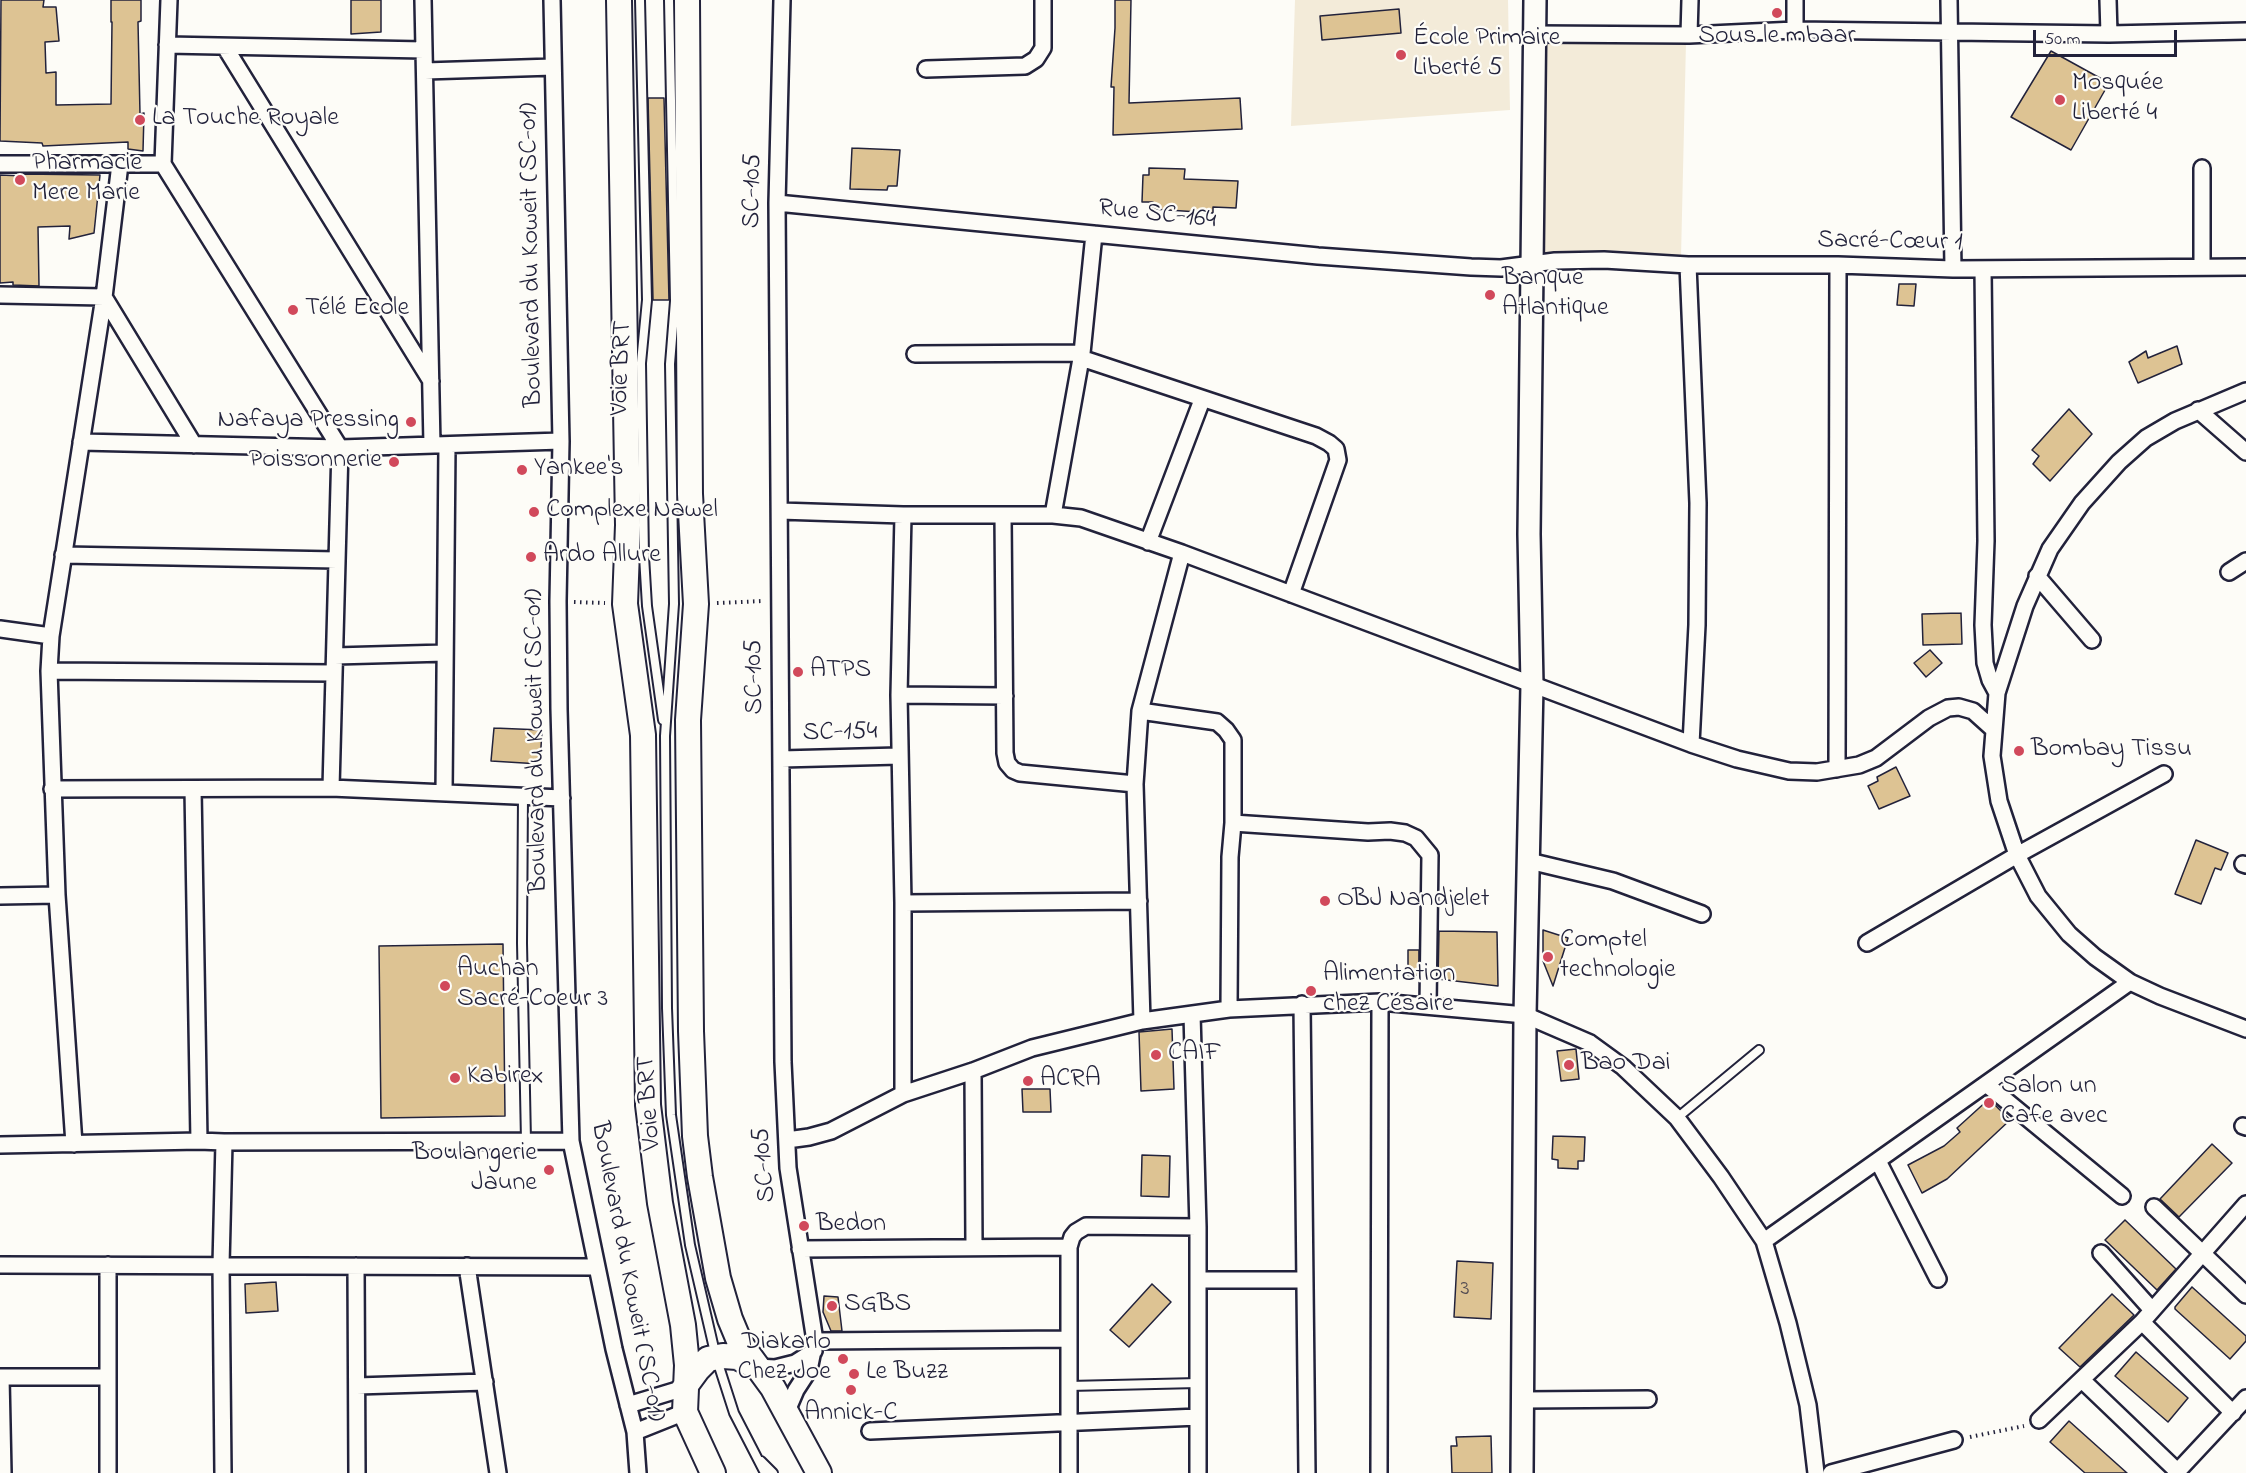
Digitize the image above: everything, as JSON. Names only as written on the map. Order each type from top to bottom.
[{"type":"main road","points":[[618,0],[628,525],[625,604],[643,735],[648,1105],[660,1203],[683,1325],[687,1365],[684,1388],[685,1412],[713,1473]]},
{"type":"main road","points":[[687,0],[690,494],[696,604],[688,720],[691,1031],[695,1137],[718,1278],[740,1343],[787,1411],[819,1473]]},
{"type":"main road","points":[[684,1388],[708,1359],[723,1356],[737,1357],[757,1366]]},
{"type":"street","points":[[169,0],[163,164],[340,448],[331,788]]},
{"type":"street","points":[[423,0],[431,382],[440,445],[446,653],[444,793]]},
{"type":"street","name":"Boulevard du Koweit (SC-01)","points":[[552,0],[561,441],[558,601],[571,1141],[596,1267],[635,1432],[638,1473]]},
{"type":"street","name":"SC-105","points":[[782,0],[777,203],[783,1062],[788,1168],[814,1346]]},
{"type":"street","points":[[926,69],[1025,66],[1036,59],[1043,48],[1043,0]]},
{"type":"street","points":[[1522,1473],[1525,1015],[1532,686],[1529,534],[1536,0]]},
{"type":"street","points":[[1689,0],[1689,35]]},
{"type":"street","points":[[1795,0],[1795,30]]},
{"type":"street","points":[[1949,0],[1953,269]]},
{"type":"street","points":[[2108,0],[2109,34]]},
{"type":"street","points":[[1536,34],[1689,35],[1795,30],[2109,34],[2246,31]]},
{"type":"street","points":[[167,45],[424,50]]},
{"type":"street","points":[[225,46],[431,382]]},
{"type":"street","points":[[425,71],[554,67]]},
{"type":"street","points":[[0,164],[163,164]]},
{"type":"street","points":[[74,1144],[57,895],[49,670],[51,636],[104,297],[120,164]]},
{"type":"street","points":[[2202,168],[2202,267]]},
{"type":"street","name":"Rue SC-164","points":[[777,203],[1318,256],[1471,267],[1533,265]]},
{"type":"street","points":[[1053,515],[1082,356],[1094,234]]},
{"type":"street","name":"Sacré-Cœur 1","points":[[1533,265],[1555,261],[1604,260],[1688,265],[1838,265],[1953,269],[2246,267]]},
{"type":"street","points":[[1688,265],[1698,503],[1697,626],[1690,744]]},
{"type":"street","points":[[1837,769],[1838,265]]},
{"type":"street","points":[[1983,269],[1986,518],[1984,663],[1997,693]]},
{"type":"street","points":[[0,295],[104,297]]},
{"type":"street","points":[[104,297],[194,445]]},
{"type":"street","points":[[915,354],[1082,356],[1202,400],[1316,436],[1329,443],[1336,449],[1338,460],[1291,594]]},
{"type":"street","points":[[2246,391],[2175,420],[2146,438],[2119,462],[2082,503],[2050,549],[2037,576],[1997,693],[1992,756],[2001,810],[2017,855],[2038,896],[2055,919],[2095,957],[2130,982],[2246,1029]]},
{"type":"street","points":[[1148,542],[1202,400]]},
{"type":"street","points":[[2198,410],[2246,452]]},
{"type":"street","points":[[81,442],[340,448],[561,441]]},
{"type":"street","points":[[780,511],[903,515],[1053,515],[1091,521],[1690,744],[1737,759],[1788,771],[1804,773],[1859,765],[1876,758],[1929,718],[1948,708],[1959,707],[1973,711],[1993,729]]},
{"type":"street","points":[[903,515],[899,695],[903,903],[903,1094]]},
{"type":"street","points":[[1003,515],[1005,753],[1007,763],[1013,770],[1020,773],[1135,784]]},
{"type":"street","points":[[1142,1022],[1135,784],[1140,711],[1182,553]]},
{"type":"street","points":[[63,555],[337,560]]},
{"type":"street","points":[[2229,572],[2246,561]]},
{"type":"street","points":[[2037,576],[2092,640]]},
{"type":"street","points":[[0,629],[51,636]]},
{"type":"street","points":[[335,656],[446,653]]},
{"type":"street","points":[[49,670],[334,673]]},
{"type":"street","points":[[899,695],[1005,696]]},
{"type":"street","points":[[1140,711],[1217,722],[1233,740],[1229,1009]]},
{"type":"street","name":"SC-154","points":[[781,759],[899,756]]},
{"type":"street","points":[[1867,943],[2017,855],[2164,774]]},
{"type":"street","points":[[52,789],[331,788],[562,798]]},
{"type":"street","points":[[193,789],[199,1141]]},
{"type":"street","points":[[1233,823],[1368,832],[1389,831],[1405,833],[1416,838],[1430,855],[1428,1006]]},
{"type":"street","points":[[1529,861],[1613,881],[1702,914]]},
{"type":"street","points":[[0,896],[57,895]]},
{"type":"street","points":[[903,903],[1139,901]]},
{"type":"street","points":[[1764,1241],[2130,982]]},
{"type":"street","points":[[787,1140],[831,1131],[903,1094],[973,1071],[1032,1048],[1142,1022],[1229,1009],[1380,1002],[1525,1015],[1597,1048],[1623,1066],[1677,1118],[1721,1177],[1764,1241],[1788,1323],[1808,1405],[1816,1473]]},
{"type":"street","points":[[1378,1473],[1380,1002]]},
{"type":"street","points":[[1302,1004],[1307,1473]]},
{"type":"street","points":[[1192,1014],[1198,1227],[1198,1473]]},
{"type":"street","points":[[973,1071],[974,1246]]},
{"type":"street","points":[[1986,1084],[2122,1196]]},
{"type":"street","points":[[0,1145],[199,1141],[571,1141]]},
{"type":"street","points":[[223,1473],[221,1265],[224,1142]]},
{"type":"street","points":[[1878,1161],[1938,1279]]},
{"type":"street","points":[[2039,1420],[2142,1322],[2246,1204]]},
{"type":"street","points":[[2154,1207],[2246,1294]]},
{"type":"street","points":[[1069,1473],[1069,1247],[1076,1232],[1086,1227],[1198,1227]]},
{"type":"street","points":[[800,1249],[1069,1247]]},
{"type":"street","points":[[2101,1253],[2152,1310]]},
{"type":"street","points":[[0,1265],[596,1267]]},
{"type":"street","points":[[108,1265],[108,1473]]},
{"type":"street","points":[[356,1266],[357,1473]]},
{"type":"street","points":[[466,1266],[498,1473]]},
{"type":"street","points":[[1198,1280],[1304,1280]]},
{"type":"street","points":[[2142,1322],[2233,1413]]},
{"type":"street","points":[[757,1366],[775,1368],[795,1364],[814,1346],[1069,1339]]},
{"type":"street","points":[[787,1411],[796,1390],[809,1370],[814,1346]]},
{"type":"street","points":[[3,1473],[1,1377],[108,1377]]},
{"type":"street","points":[[2082,1380],[2177,1472],[2246,1398]]},
{"type":"street","points":[[357,1386],[485,1382]]},
{"type":"street","points":[[628,1405],[684,1388]]},
{"type":"street","points":[[1524,1400],[1648,1399]]},
{"type":"street","points":[[635,1432],[685,1412]]},
{"type":"street","points":[[870,1431],[1198,1417]]},
{"type":"street","points":[[1831,1473],[1954,1440]]},
{"type":"lane","name":"Voie BRT","points":[[640,0],[647,300],[641,363],[644,556],[647,606],[665,736]]},
{"type":"lane","name":"Voie BRT","points":[[669,0],[675,301],[670,364],[674,604],[665,736],[670,1116],[690,1245],[716,1357],[734,1413],[765,1473]]},
{"type":"lane","points":[[523,796],[522,943],[526,1141]]},
{"type":"lane","points":[[1677,1118],[1760,1050]]},
{"type":"lane","points":[[1069,1386],[1198,1383]]},
{"type":"lane","name":"Voie BRT","points":[[756,1455],[773,1473]]},
{"type":"path","points":[[558,601],[625,604]]},
{"type":"path","points":[[696,604],[779,601]]},
{"type":"path","points":[[1954,1440],[2021,1427],[2039,1420]]},
{"type":"shaded area","name":"École Primaire Liberté 5","points":[[1295,0],[1508,0],[1510,110],[1291,126]]},
{"type":"shaded area","points":[[1547,40],[1686,42],[1681,257],[1542,255]]},
{"type":"building","points":[[1,0],[44,0],[43,7],[56,7],[59,41],[45,42],[46,73],[56,72],[56,105],[111,104],[111,0],[141,0],[141,21],[138,22],[140,114],[144,113],[143,151],[128,149],[128,142],[43,146],[42,143],[0,141]]},
{"type":"building","points":[[351,0],[381,0],[381,32],[351,34]]},
{"type":"building","points":[[1115,0],[1131,0],[1129,103],[1240,98],[1242,129],[1113,135],[1114,87],[1111,87]]},
{"type":"building","points":[[1399,9],[1401,33],[1322,40],[1320,16]]},
{"type":"building","name":"Mosquée Liberté 4","points":[[2051,51],[2109,83],[2071,150],[2011,117]]},
{"type":"building","points":[[648,98],[664,98],[669,300],[653,300]]},
{"type":"building","points":[[852,148],[900,150],[897,186],[888,186],[887,190],[850,189]]},
{"type":"building","points":[[1149,168],[1185,169],[1184,179],[1238,181],[1236,208],[1213,207],[1213,213],[1153,209],[1153,202],[1142,202],[1143,175],[1149,175]]},
{"type":"building","points":[[23,174],[100,175],[94,233],[69,239],[70,226],[38,227],[39,286],[13,285],[13,282],[0,283],[0,175],[24,176]]},
{"type":"building","points":[[1899,284],[1916,284],[1914,306],[1897,305]]},
{"type":"building","points":[[2177,346],[2182,364],[2138,383],[2129,362],[2146,351],[2148,358]]},
{"type":"building","points":[[2069,409],[2092,434],[2050,481],[2033,464],[2039,456],[2032,450]]},
{"type":"building","points":[[1961,613],[1962,644],[1923,645],[1922,614]]},
{"type":"building","points":[[1930,650],[1942,663],[1926,677],[1914,663]]},
{"type":"building","points":[[494,728],[542,730],[540,764],[491,761]]},
{"type":"building","points":[[1896,767],[1910,796],[1879,809],[1868,786],[1878,781],[1877,777]]},
{"type":"building","points":[[2196,840],[2228,853],[2221,870],[2215,868],[2201,904],[2175,894]]},
{"type":"building","points":[[1543,930],[1568,938],[1553,986],[1543,961]]},
{"type":"building","points":[[1439,931],[1497,932],[1498,986],[1438,979]]},
{"type":"building","points":[[503,944],[505,1116],[381,1118],[379,946]]},
{"type":"building","points":[[1408,950],[1419,950],[1419,975],[1408,976]]},
{"type":"building","points":[[1172,1029],[1174,1089],[1141,1091],[1139,1032]]},
{"type":"building","points":[[1576,1049],[1579,1079],[1561,1081],[1557,1051]]},
{"type":"building","points":[[1022,1089],[1050,1089],[1051,1112],[1023,1112]]},
{"type":"building","points":[[1989,1099],[2010,1120],[1947,1179],[1922,1193],[1908,1165],[1944,1146],[1960,1132],[1957,1128]]},
{"type":"building","points":[[1553,1136],[1585,1137],[1584,1161],[1578,1161],[1578,1169],[1558,1168],[1558,1160],[1552,1159]]},
{"type":"building","points":[[2212,1144],[2232,1163],[2179,1217],[2160,1199]]},
{"type":"building","points":[[1142,1155],[1170,1156],[1169,1197],[1141,1196]]},
{"type":"building","points":[[2125,1220],[2176,1269],[2157,1290],[2105,1240]]},
{"type":"building","points":[[1457,1261],[1493,1263],[1491,1319],[1454,1317]]},
{"type":"building","points":[[276,1282],[278,1311],[246,1313],[245,1284]]},
{"type":"building","points":[[1152,1284],[1171,1302],[1129,1347],[1110,1330]]},
{"type":"building","points":[[2192,1287],[2246,1336],[2246,1341],[2230,1359],[2175,1309]]},
{"type":"building","points":[[2112,1294],[2134,1315],[2080,1367],[2059,1348]]},
{"type":"building","points":[[824,1296],[838,1297],[842,1331],[831,1331],[823,1312]]},
{"type":"building","points":[[2136,1352],[2188,1398],[2168,1422],[2115,1376]]},
{"type":"building","points":[[2069,1421],[2127,1473],[2085,1473],[2050,1442]]},
{"type":"building","points":[[1491,1436],[1492,1473],[1452,1473],[1451,1446],[1457,1446],[1456,1437]]},
{"type":"place","name":"Sous le mbaar","points":[[1777,13]]},
{"type":"place","name":"École Primaire Liberté 5","points":[[1401,55]]},
{"type":"place","name":"Mosquée Liberté 4","points":[[2060,100]]},
{"type":"place","name":"La Touche Royale","points":[[140,120]]},
{"type":"place","name":"Pharmacie Mere Marie","points":[[20,180]]},
{"type":"place","name":"Banque Atlantique","points":[[1490,295]]},
{"type":"place","name":"Télé Ecole","points":[[293,310]]},
{"type":"place","name":"Nafaya Pressing","points":[[411,422]]},
{"type":"place","name":"Poissonnerie","points":[[394,462]]},
{"type":"place","name":"Yankee's","points":[[522,470]]},
{"type":"place","name":"Complexe Nawel","points":[[534,512]]},
{"type":"place","name":"Ardo Allure","points":[[531,557]]},
{"type":"place","name":"ATPS","points":[[798,672]]},
{"type":"place","name":"Bombay Tissu","points":[[2019,751]]},
{"type":"place","name":"OBJ Nandjelet","points":[[1325,901]]},
{"type":"place","name":"Comptel technologie","points":[[1548,957]]},
{"type":"place","name":"Auchan Sacré-Coeur 3","points":[[445,986]]},
{"type":"place","name":"Alimentation chez Césaire","points":[[1311,991]]},
{"type":"place","name":"CAIF","points":[[1156,1055]]},
{"type":"place","name":"Bao Dai","points":[[1569,1065]]},
{"type":"place","name":"Kabirex","points":[[455,1078]]},
{"type":"place","name":"ACRA","points":[[1028,1081]]},
{"type":"place","name":"Salon un Cafe avec","points":[[1989,1103]]},
{"type":"place","name":"Boulangerie Jaune","points":[[549,1170]]},
{"type":"place","name":"Bedon","points":[[804,1226]]},
{"type":"place","name":"SGBS","points":[[832,1306]]},
{"type":"place","name":"Diakarlo Chez Joe","points":[[843,1359]]},
{"type":"place","name":"Le Buzz","points":[[854,1374]]},
{"type":"place","name":"Annick-C","points":[[851,1390]]}]
